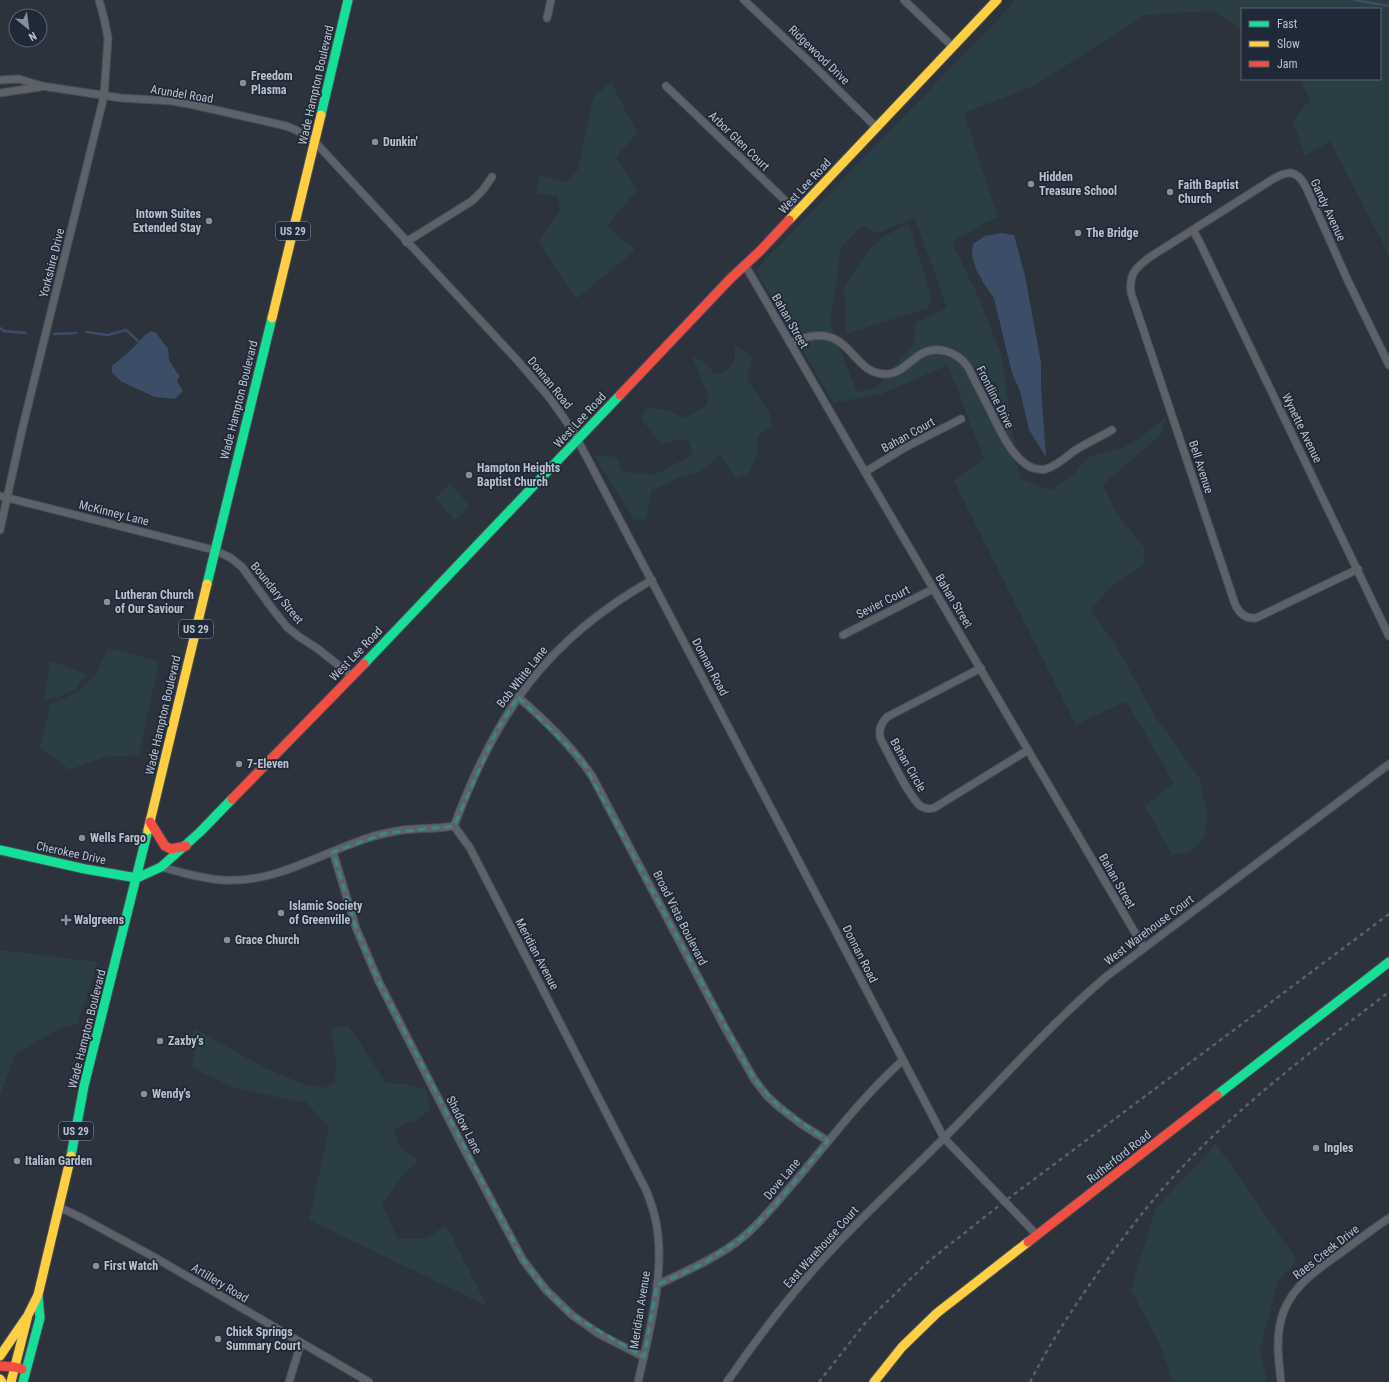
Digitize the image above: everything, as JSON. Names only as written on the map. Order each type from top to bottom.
[{"type":"street","name":"Yorkshire Drive","points":[[0,530],[4,497],[24,422],[104,96],[108,38],[99,0]]},
{"type":"street","name":"Wade Hampton Boulevard","points":[[11,1382],[28,1315],[38,1295],[76,1133],[84,1086],[137,878],[214,550],[315,142],[348,0]]},
{"type":"street","points":[[547,18],[551,0]]},
{"type":"street","name":"Ridgewood Drive","points":[[744,0],[877,128]]},
{"type":"street","points":[[904,0],[953,47]]},
{"type":"street","name":"West Lee Road","points":[[137,878],[161,867],[186,846],[258,773],[797,212],[997,0]]},
{"type":"street","name":"Arundel Road","points":[[0,80],[19,79],[42,86],[104,96],[172,101],[194,105],[286,126],[296,130],[315,142]]},
{"type":"street","name":"Arundel Road","points":[[0,93],[42,86]]},
{"type":"street","name":"Arbor Glen Court","points":[[666,86],[797,212]]},
{"type":"street","name":"Donnan Road","points":[[315,142],[534,379],[568,424],[578,440],[652,580],[944,1138],[1037,1235]]},
{"type":"street","name":"Gandy Avenue","points":[[1193,230],[1279,176],[1289,173],[1297,175],[1306,187],[1345,274],[1389,365]]},
{"type":"street","points":[[406,242],[472,201],[483,190],[492,177]]},
{"type":"street","name":"Bell Avenue","points":[[1193,230],[1150,257],[1137,268],[1130,280],[1131,293],[1236,608],[1242,615],[1250,619],[1256,618],[1358,569]]},
{"type":"street","name":"Wynette Avenue","points":[[1193,230],[1358,569],[1389,636]]},
{"type":"street","name":"Bahan Street","points":[[745,265],[1144,948]]},
{"type":"street","name":"Frontline Drive","points":[[790,343],[814,336],[832,337],[841,342],[865,367],[884,374],[902,369],[917,356],[926,351],[944,350],[956,354],[968,367],[998,428],[1009,446],[1021,460],[1037,469],[1053,466],[1076,450],[1112,430]]},
{"type":"street","name":"Bahan Court","points":[[865,472],[906,447],[961,419]]},
{"type":"street","name":"McKinney Lane","points":[[4,497],[214,550],[223,554]]},
{"type":"street","name":"Boundary Street","points":[[223,554],[231,558],[242,567],[274,611],[287,626],[298,636],[318,649],[352,676]]},
{"type":"street","name":"Bob White Lane","points":[[454,826],[497,730],[518,697],[547,661],[579,630],[613,604],[652,580]]},
{"type":"street","name":"Sevier Court","points":[[843,635],[933,589]]},
{"type":"street","name":"Bahan Circle","points":[[981,668],[887,717],[881,724],[879,731],[881,740],[912,797],[923,807],[930,809],[934,808],[1028,750]]},
{"type":"street","name":"Broad Vista Boulevard","points":[[518,697],[546,722],[570,747],[592,776],[724,1026],[754,1079],[767,1096],[779,1107],[828,1141]]},
{"type":"street","name":"West Warehouse Court","points":[[944,1138],[1076,1003],[1107,976],[1389,764]]},
{"type":"street","points":[[150,822],[165,846],[171,849],[186,846]]},
{"type":"street","points":[[161,867],[206,878],[222,880],[254,879],[283,872],[366,838],[404,830],[439,829],[454,826]]},
{"type":"street","name":"Meridian Avenue","points":[[454,826],[470,848],[553,1008],[646,1190],[654,1212],[658,1231],[659,1257],[657,1285],[638,1382]]},
{"type":"street","name":"Cherokee Drive","points":[[0,850],[85,869],[137,878]]},
{"type":"street","name":"Shadow Lane","points":[[333,852],[356,928],[379,982],[464,1149],[523,1260],[546,1290],[572,1315],[599,1334],[644,1357]]},
{"type":"street","name":"Rutherford Road","points":[[874,1382],[902,1347],[937,1313],[1388,967]]},
{"type":"street","name":"Dove Lane","points":[[657,1285],[702,1264],[742,1238],[770,1211],[873,1089],[903,1060]]},
{"type":"street","name":"East Warehouse Court","points":[[727,1382],[781,1308],[835,1246],[944,1138]]},
{"type":"street","name":"Artillery Road","points":[[58,1207],[105,1230],[154,1257],[369,1382]]},
{"type":"street","name":"Raes Creek Drive","points":[[1280,1382],[1278,1342],[1280,1323],[1284,1311],[1295,1290],[1313,1272],[1389,1218]]},
{"type":"street","name":"Wade Hampton Boulevard","points":[[23,1382],[40,1318],[38,1295]]},
{"type":"street","points":[[0,1356],[28,1315]]},
{"type":"street","points":[[289,1382],[301,1343]]},
{"type":"street","points":[[0,1366],[15,1367],[27,1370]]},
{"type":"highlighted area","points":[[518,697],[582,760],[754,1079],[779,1107],[828,1141],[770,1211],[742,1238],[702,1264],[657,1285],[644,1357],[572,1315],[546,1290],[523,1260],[379,982],[356,928],[333,852],[386,833],[454,826],[497,730]]},
{"type":"green space","points":[[1016,0],[1389,0],[1389,255],[1330,141],[1305,156],[1293,122],[1310,99],[1300,80],[1381,80],[1381,8],[1241,8],[1241,28],[1213,11],[1144,15],[1036,85],[964,113],[998,217],[952,242],[978,296],[1001,354],[1020,479],[1051,490],[1075,473],[1089,456],[1120,449],[1140,438],[1167,416],[1162,433],[1103,485],[1116,513],[1144,547],[1145,563],[1109,588],[1090,611],[1114,642],[1156,718],[1200,779],[1207,814],[1205,837],[1189,852],[1172,855],[1145,806],[1174,783],[1126,701],[1076,725],[954,481],[984,459],[948,365],[882,394],[833,403],[756,270]],"holes":[[[915,218],[947,308],[915,323],[914,343],[876,388],[857,392],[830,324],[841,248],[862,226],[877,233]]]},
{"type":"green space","points":[[611,82],[637,133],[616,157],[637,190],[607,226],[635,250],[576,299],[539,241],[560,211],[558,196],[537,193],[539,175],[567,182],[578,169],[593,98]]},
{"type":"green space","points":[[909,224],[932,299],[928,308],[846,334],[844,289],[856,268],[869,250],[884,236]]},
{"type":"green space","points":[[735,345],[752,357],[747,379],[770,414],[772,426],[758,436],[757,456],[749,473],[736,479],[720,455],[701,471],[676,479],[651,491],[647,519],[634,520],[594,455],[617,457],[622,471],[653,475],[692,454],[690,442],[680,439],[662,445],[641,419],[647,408],[668,410],[684,418],[705,407],[709,398],[692,356],[703,361],[715,374],[723,373],[735,361]]},
{"type":"green space","points":[[450,484],[470,506],[455,520],[435,498]]},
{"type":"green space","points":[[108,648],[159,661],[139,755],[103,757],[70,770],[40,748],[50,705],[77,692],[96,675]]},
{"type":"green space","points":[[51,661],[86,674],[76,690],[56,698],[43,700]]},
{"type":"green space","points":[[0,950],[98,962],[77,1024],[59,1029],[15,1054],[0,1096]]},
{"type":"green space","points":[[349,1026],[386,1083],[406,1084],[426,1090],[431,1109],[415,1121],[404,1123],[394,1131],[399,1145],[418,1161],[402,1176],[382,1205],[398,1239],[427,1238],[446,1225],[487,1306],[309,1220],[329,1128],[306,1102],[232,1087],[191,1067],[198,1040],[191,1036],[195,1029],[269,1070],[307,1085],[323,1088],[334,1083],[336,1064],[331,1027]]},
{"type":"green space","points":[[1216,1144],[1297,1260],[1278,1282],[1260,1349],[1267,1382],[1173,1382],[1161,1347],[1131,1290],[1156,1208]]},
{"type":"water","points":[[1001,233],[1014,235],[1025,276],[1041,362],[1041,388],[1046,457],[1029,430],[1020,391],[1012,373],[994,298],[976,269],[972,255],[973,244],[985,236]]},
{"type":"water","points":[[151,331],[156,333],[168,349],[169,360],[180,376],[177,381],[183,391],[175,399],[155,397],[122,382],[112,373],[112,366]]},
{"type":"waterway","points":[[1355,0],[1389,6]]},
{"type":"waterway","points":[[0,328],[4,331],[26,333]]},
{"type":"waterway","points":[[86,332],[108,335],[126,330],[138,341]]},
{"type":"waterway","points":[[54,334],[76,333]]},
{"type":"railway","points":[[819,1382],[866,1322],[929,1261],[1005,1201],[1389,914]]},
{"type":"railway","points":[[1030,1382],[1077,1303],[1121,1241],[1163,1188],[1230,1120],[1274,1082],[1389,992]]},
{"type":"traffic: fast","points":[[321,115],[348,0]]},
{"type":"traffic: fast","points":[[207,584],[272,318]]},
{"type":"traffic: fast","points":[[364,664],[620,395]]},
{"type":"traffic: fast","points":[[0,850],[85,869],[137,878],[161,867],[200,832],[232,799]]},
{"type":"traffic: fast","points":[[71,1156],[84,1086],[148,830]]},
{"type":"traffic: fast","points":[[1217,1095],[1389,962]]},
{"type":"traffic: fast","points":[[23,1382],[40,1318],[38,1296]]},
{"type":"traffic: slow","points":[[789,220],[997,0]]},
{"type":"traffic: slow","points":[[272,318],[321,115]]},
{"type":"traffic: slow","points":[[148,830],[207,584]]},
{"type":"traffic: slow","points":[[11,1382],[28,1315],[38,1295],[71,1156]]},
{"type":"traffic: slow","points":[[874,1382],[902,1347],[937,1313],[1028,1242]]},
{"type":"traffic: slow","points":[[0,1356],[26,1318]]},
{"type":"traffic: jam","points":[[620,395],[730,279],[760,251],[789,220]]},
{"type":"traffic: jam","points":[[232,799],[364,664]]},
{"type":"traffic: jam","points":[[150,822],[165,846],[171,849],[186,846]]},
{"type":"traffic: jam","points":[[1028,1242],[1217,1095]]},
{"type":"traffic: jam","points":[[0,1366],[22,1369]]},
{"type":"place","name":"Freedom Plasma","points":[[243,83]]},
{"type":"place","name":"Dunkin'","points":[[375,142]]},
{"type":"place","name":"Hidden Treasure School","points":[[1031,184]]},
{"type":"place","name":"Faith Baptist Church","points":[[1170,192]]},
{"type":"place","name":"Intown Suites Extended Stay","points":[[209,221]]},
{"type":"place","name":"The Bridge","points":[[1078,233]]},
{"type":"place","name":"Hampton Heights Baptist Church","points":[[469,475]]},
{"type":"place","name":"Lutheran Church of Our Saviour","points":[[107,602]]},
{"type":"place","name":"7-Eleven","points":[[239,764]]},
{"type":"place","name":"Wells Fargo","points":[[82,838]]},
{"type":"place","name":"Islamic Society of Greenville","points":[[281,913]]},
{"type":"place","name":"Walgreens","points":[[66,920]]},
{"type":"place","name":"Grace Church","points":[[227,940]]},
{"type":"place","name":"Zaxby's","points":[[160,1041]]},
{"type":"place","name":"Wendy's","points":[[144,1094]]},
{"type":"place","name":"Ingles","points":[[1316,1148]]},
{"type":"place","name":"Italian Garden","points":[[17,1161]]},
{"type":"place","name":"First Watch","points":[[96,1266]]},
{"type":"place","name":"Chick Springs Summary Court","points":[[218,1339]]}]
